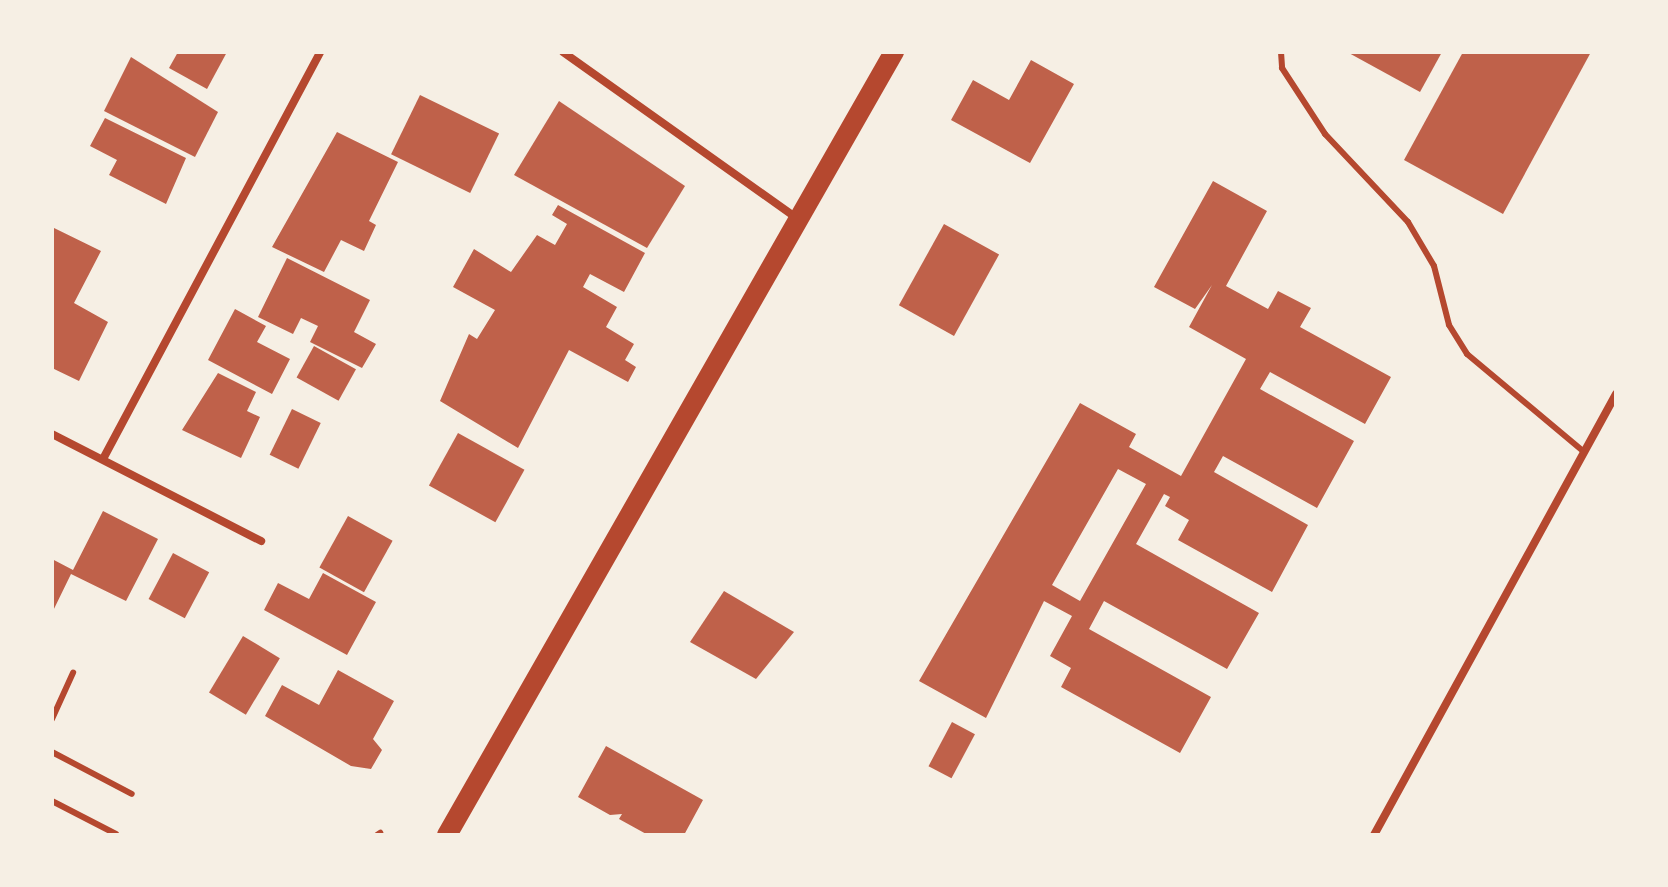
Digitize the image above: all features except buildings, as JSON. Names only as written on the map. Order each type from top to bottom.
[{"type":"main road","points":[[447,835],[894,52]]},
{"type":"street","points":[[103,459],[320,52]]},
{"type":"street","points":[[563,52],[799,220]]},
{"type":"street","points":[[1374,835],[1582,450],[1616,394]]},
{"type":"street","points":[[52,434],[261,541]]},
{"type":"lane","points":[[1281,52],[1282,68],[1325,134],[1408,222],[1434,266],[1449,325],[1467,354],[1582,450]]},
{"type":"lane","points":[[52,719],[73,673]]},
{"type":"lane","points":[[52,752],[132,794]]},
{"type":"lane","points":[[52,801],[116,834]]}]
